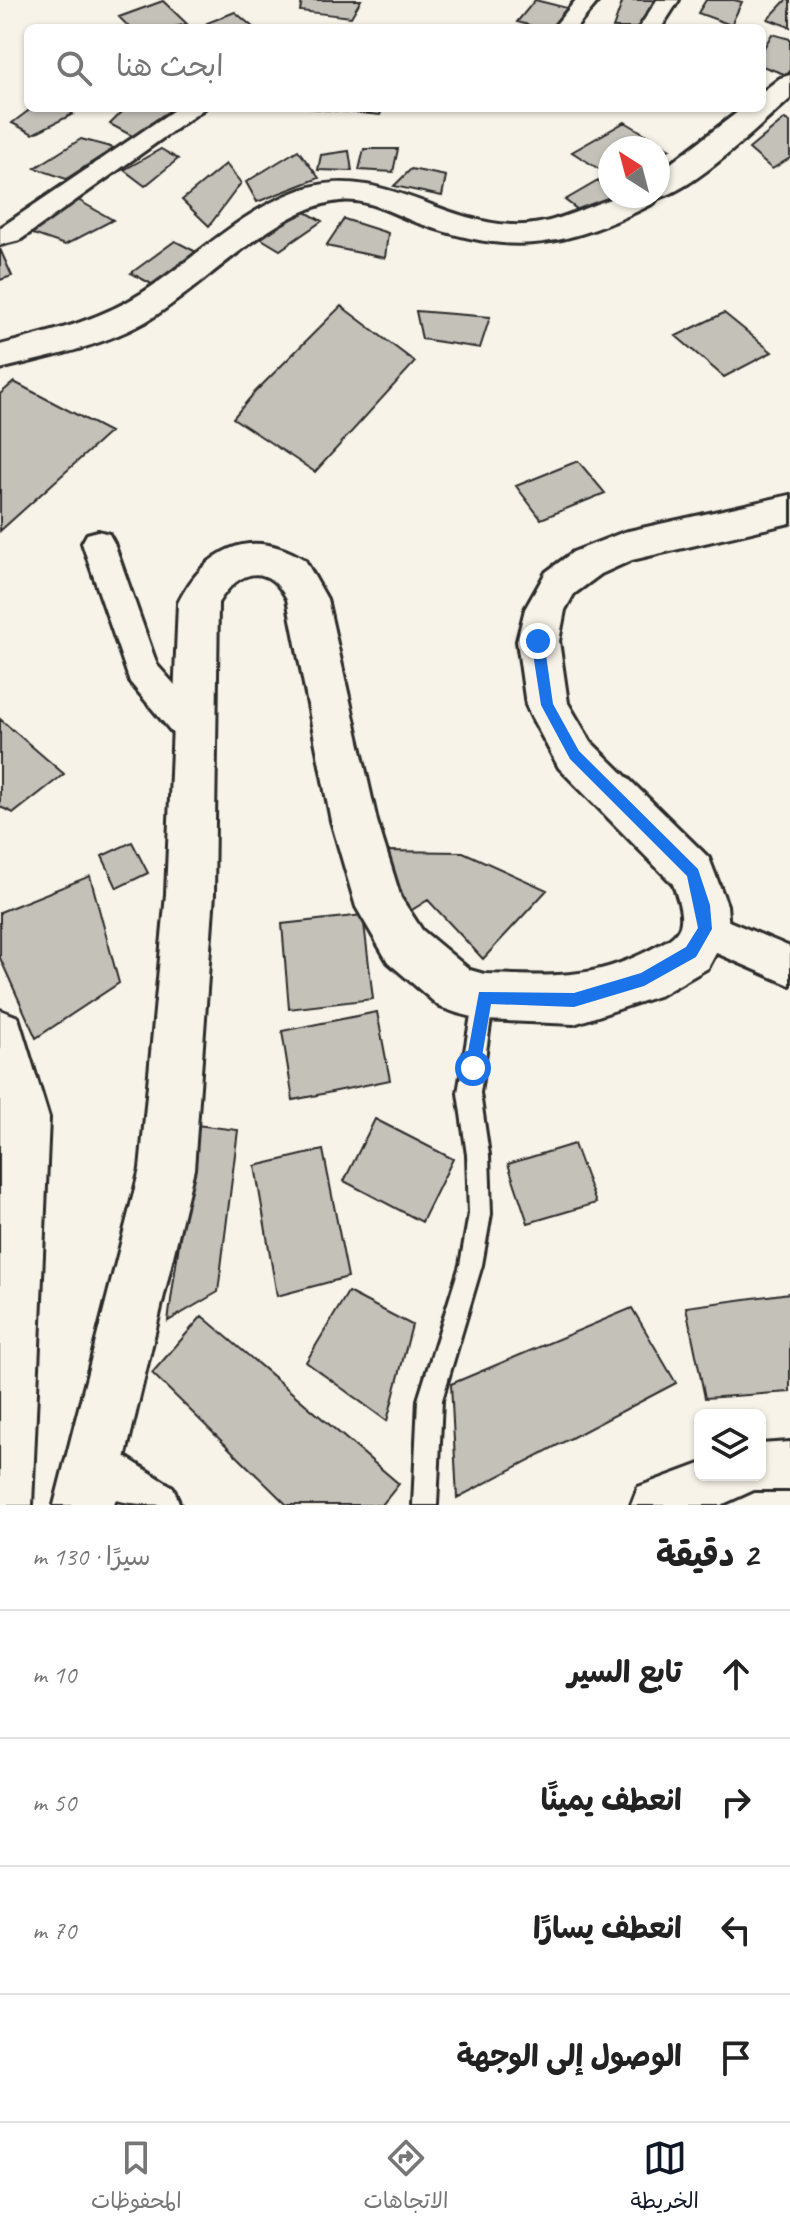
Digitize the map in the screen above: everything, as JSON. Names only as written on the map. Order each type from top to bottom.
[{"type":"main road","points":[[766,104],[790,84]]},
{"type":"main road","points":[[670,180],[756,112]]},
{"type":"main road","points":[[0,357],[84,337],[131,315],[176,288],[264,220],[297,202],[325,193],[356,191],[371,194],[452,225],[505,235],[561,232],[592,222],[619,208]]},
{"type":"main road","points":[[88,1484],[167,1169],[190,894],[198,603],[205,586],[219,571],[240,560],[263,558],[290,570],[307,599],[354,821],[380,907],[405,946],[457,990],[484,997],[574,1000],[644,979],[691,952],[705,929],[703,905],[693,873],[575,755],[547,705],[538,641],[545,609],[560,583],[587,563],[624,547],[790,509]]},
{"type":"main road","points":[[0,1034],[23,1118],[2,1505]]},
{"type":"street","points":[[567,24],[588,0]]},
{"type":"street","points":[[653,24],[668,0]]},
{"type":"street","points":[[0,237],[11,234],[187,112]]},
{"type":"street","points":[[98,543],[142,672],[193,731]]},
{"type":"street","points":[[705,929],[790,966]]},
{"type":"street","points":[[766,1468],[790,1466]]},
{"type":"street","points":[[656,1505],[720,1481]]},
{"type":"street","points":[[88,1484],[155,1505]]},
{"type":"lane","points":[[425,1505],[430,1400],[471,1265],[480,1214],[478,1155],[469,1093],[484,997]]},
{"type":"building","points":[[302,0],[361,0],[351,17],[300,11]]},
{"type":"building","points":[[535,0],[571,9],[559,24],[517,22]]},
{"type":"building","points":[[623,0],[655,1],[640,24],[614,24]]},
{"type":"building","points":[[706,0],[742,2],[731,24],[698,13]]},
{"type":"building","points":[[786,0],[790,0],[790,27],[768,19]]},
{"type":"building","points":[[163,1],[187,24],[126,24],[119,17]]},
{"type":"building","points":[[235,12],[249,24],[208,24]]},
{"type":"building","points":[[772,34],[790,39],[790,71],[787,75],[766,67],[766,44]]},
{"type":"building","points":[[27,112],[73,114],[33,134],[12,123]]},
{"type":"building","points":[[122,112],[176,112],[136,138],[110,124]]},
{"type":"building","points":[[350,112],[381,112],[380,115]]},
{"type":"building","points":[[785,119],[790,122],[790,158],[772,169],[749,149]]},
{"type":"building","points":[[625,122],[648,136],[600,136]]},
{"type":"building","points":[[598,137],[598,168],[572,152]]},
{"type":"building","points":[[81,139],[114,148],[66,179],[35,168]]},
{"type":"building","points":[[161,149],[178,159],[145,186],[124,170]]},
{"type":"building","points":[[364,149],[398,149],[393,172],[359,170]]},
{"type":"building","points":[[298,150],[319,178],[257,202],[246,182]]},
{"type":"building","points":[[349,151],[352,171],[318,170],[321,155]]},
{"type":"building","points":[[226,164],[241,183],[209,226],[182,200]]},
{"type":"building","points":[[411,169],[446,176],[442,196],[394,186]]},
{"type":"building","points":[[598,181],[598,208],[611,208],[590,219],[565,200]]},
{"type":"building","points":[[78,200],[113,220],[65,245],[27,232]]},
{"type":"building","points":[[302,210],[322,221],[280,250],[260,238]]},
{"type":"building","points":[[344,219],[388,233],[385,258],[326,246]]},
{"type":"building","points":[[175,241],[202,255],[159,288],[131,273]]},
{"type":"building","points":[[0,249],[12,276],[0,280]]},
{"type":"building","points":[[341,306],[415,362],[315,472],[233,418]]},
{"type":"building","points":[[416,311],[490,317],[480,348],[422,339]]},
{"type":"building","points":[[724,313],[772,352],[724,377],[676,336]]},
{"type":"building","points":[[14,382],[110,432],[0,531],[0,394]]},
{"type":"building","points":[[578,461],[605,493],[541,519],[516,486]]},
{"type":"building","points":[[0,719],[64,774],[14,813],[0,807]]},
{"type":"building","points":[[132,842],[148,873],[117,888],[102,856]]},
{"type":"building","points":[[382,851],[463,852],[547,890],[483,959],[428,900],[394,921]]},
{"type":"building","points":[[90,876],[119,983],[36,1038],[0,958],[0,912]]},
{"type":"building","points":[[363,915],[373,999],[289,1009],[282,924]]},
{"type":"building","points":[[377,1012],[390,1080],[293,1100],[282,1031]]},
{"type":"building","points":[[375,1119],[453,1159],[422,1222],[344,1181]]},
{"type":"building","points":[[196,1125],[238,1130],[218,1292],[168,1321]]},
{"type":"building","points":[[574,1144],[596,1203],[528,1223],[508,1164]]},
{"type":"building","points":[[323,1150],[348,1277],[277,1296],[255,1166]]},
{"type":"building","points":[[348,1292],[412,1325],[387,1421],[306,1362]]},
{"type":"building","points":[[790,1293],[790,1392],[705,1398],[686,1307]]},
{"type":"building","points":[[632,1308],[676,1383],[457,1498],[451,1384]]},
{"type":"building","points":[[202,1316],[399,1484],[382,1505],[287,1505],[152,1373]]},
{"type":"route","points":[[473,1068],[484,997],[574,1000],[644,979],[691,952],[705,929],[703,905],[693,873],[575,755],[547,705],[538,641]]}]
